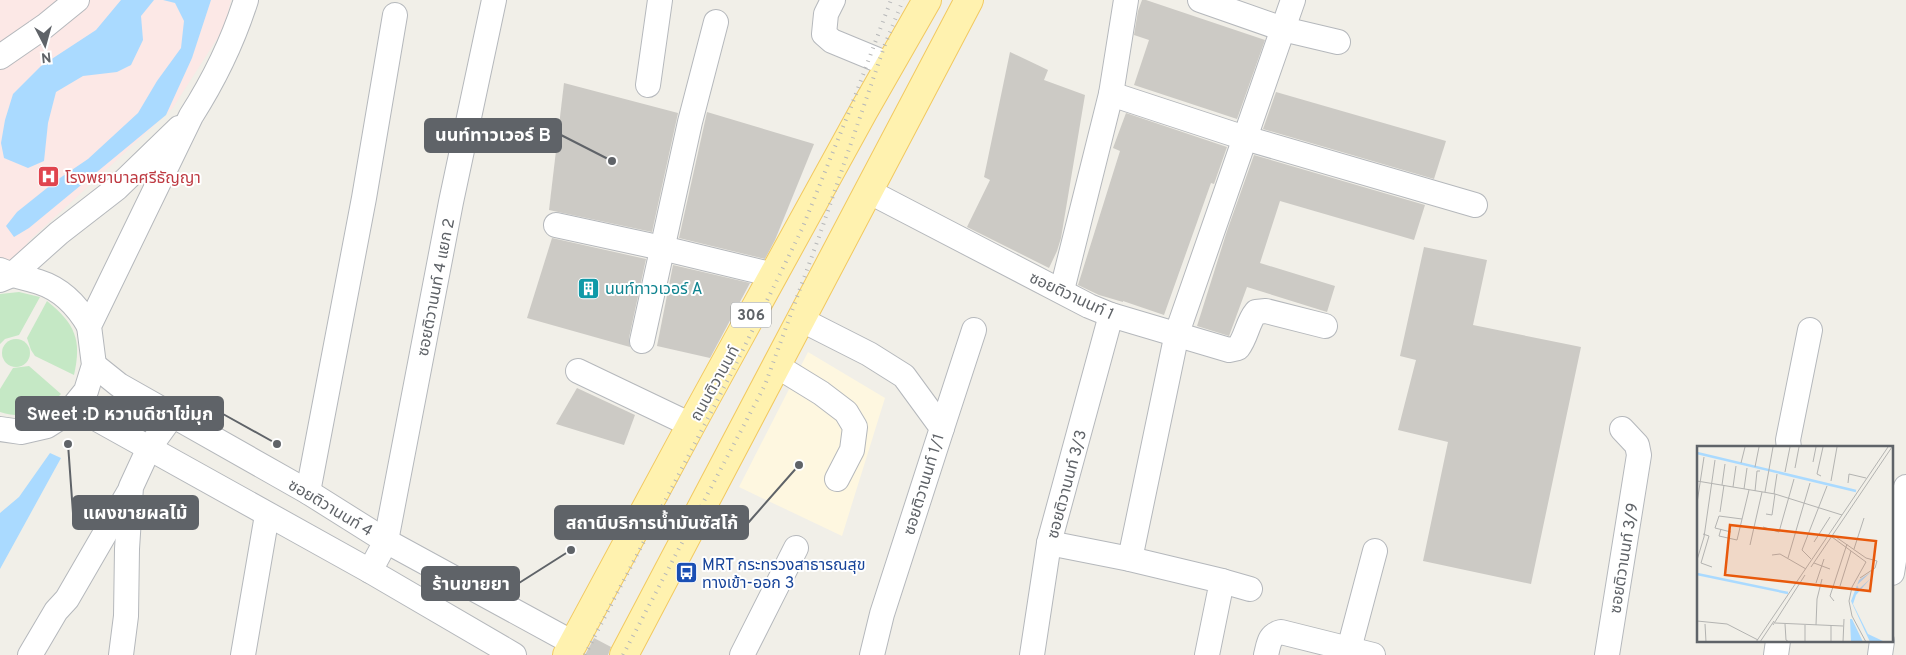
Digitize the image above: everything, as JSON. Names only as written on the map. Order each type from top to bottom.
[{"type":"main road","name":"ถนนติวานนท์","points":[[863,112],[878,60],[906,0]]},
{"type":"main road","name":"ถนนติวานนท์","points":[[570,649],[691,424],[863,112],[928,0]]},
{"type":"main road","name":"306","points":[[874,180],[950,0]]},
{"type":"main road","name":"306","points":[[624,655],[969,0]]},
{"type":"street","points":[[0,57],[77,0]]},
{"type":"street","points":[[88,326],[191,116],[211,85],[239,22],[246,0]]},
{"type":"street","name":"ซอยติวานนท์ 4 แยก 2","points":[[370,571],[386,541],[451,202],[494,0]]},
{"type":"street","points":[[648,85],[660,0]]},
{"type":"street","points":[[833,0],[826,14],[824,34],[832,41],[878,60]]},
{"type":"street","points":[[1062,290],[1111,94],[1126,0]]},
{"type":"street","points":[[1200,0],[1283,29],[1338,42]]},
{"type":"street","points":[[1130,559],[1177,333],[1293,0]]},
{"type":"street","points":[[308,492],[364,198],[395,15]]},
{"type":"street","points":[[642,341],[690,122],[716,22]]},
{"type":"street","points":[[1111,94],[1245,138],[1475,205]]},
{"type":"street","points":[[4,275],[117,188],[191,116]]},
{"type":"street","name":"ซอยติวานนท์ 1","points":[[874,180],[1004,263],[1062,290],[1089,306],[1111,315],[1177,333],[1229,350],[1238,348],[1244,340],[1249,321],[1256,312],[1266,311],[1325,326]]},
{"type":"street","points":[[556,225],[774,275]]},
{"type":"street","points":[[0,429],[20,432],[47,426],[69,412],[86,391],[94,365],[88,326],[82,314],[64,294],[40,282],[4,275]]},
{"type":"street","name":"ซอยติวานนท์ 3/3","points":[[1032,655],[1049,543],[1111,315]]},
{"type":"street","name":"ซอยติวานนท์ 1/1","points":[[802,320],[869,354],[904,376],[942,428],[882,614],[872,655]]},
{"type":"street","points":[[942,428],[974,330]]},
{"type":"street","points":[[1789,446],[1788,440],[1810,330]]},
{"type":"street","name":"ซอยติวานนท์ 4","points":[[94,365],[119,385],[308,492],[386,541],[570,649]]},
{"type":"street","points":[[777,366],[821,393],[846,412],[856,427],[852,450],[837,479]]},
{"type":"street","points":[[578,370],[691,424]]},
{"type":"street","points":[[69,412],[95,418],[370,571],[514,655]]},
{"type":"street","points":[[30,655],[56,611],[67,599],[131,487],[149,448],[172,416]]},
{"type":"street","name":"ซอยติวานนท์ 3/9","points":[[1607,655],[1639,455],[1637,445],[1622,429]]},
{"type":"street","points":[[120,655],[126,616],[127,549],[131,487]]},
{"type":"street","points":[[1894,563],[1906,487]]},
{"type":"street","points":[[243,655],[267,515]]},
{"type":"street","points":[[1049,543],[1130,559],[1250,589]]},
{"type":"street","points":[[742,655],[796,548]]},
{"type":"street","points":[[1266,655],[1270,639],[1274,634],[1281,632],[1360,653],[1375,551]]},
{"type":"street","points":[[1207,655],[1222,581]]},
{"type":"street","points":[[1776,655],[1778,642]]},
{"type":"street","points":[[1880,655],[1882,642]]},
{"type":"shaded area","name":"โรงพยาบาลศรีธัญญา","points":[[0,0],[231,0],[224,28],[172,109],[30,240],[0,277]]},
{"type":"shaded area","points":[[808,352],[885,398],[842,536],[739,487]]},
{"type":"green space","points":[[19,292],[40,297],[19,335],[5,339],[0,344],[0,294]]},
{"type":"green space","points":[[47,301],[64,317],[74,333],[77,351],[74,375],[35,356],[31,350],[27,338]]},
{"type":"green space","points":[[16,339],[26,343],[30,353],[26,363],[16,367],[6,363],[2,353],[6,343]]},
{"type":"green space","points":[[29,366],[61,394],[48,406],[34,413],[18,415],[0,412],[0,389],[13,368]]},
{"type":"water","points":[[121,0],[154,0],[141,16],[143,40],[131,65],[117,72],[83,76],[56,92],[48,123],[44,161],[28,168],[4,158],[1,143],[5,120],[13,94],[41,66],[96,30]]},
{"type":"water","points":[[163,0],[211,0],[192,58],[166,115],[29,228],[14,237],[6,226],[17,212],[57,180],[88,159],[138,113],[157,81],[181,48],[184,21],[175,3]]},
{"type":"water","points":[[50,453],[61,458],[0,569],[0,513],[19,497]]},
{"type":"building","points":[[1142,0],[1265,40],[1237,119],[1134,85],[1149,40],[1134,35]]},
{"type":"building","points":[[1010,52],[1048,70],[1044,80],[1085,95],[1061,238],[1049,268],[967,227],[990,180],[984,177]]},
{"type":"building","points":[[564,83],[678,113],[652,232],[549,210]]},
{"type":"building","points":[[1276,92],[1446,141],[1434,179],[1263,129]]},
{"type":"building","points":[[707,112],[814,144],[775,240],[765,259],[679,238]]},
{"type":"building","points":[[1126,113],[1227,147],[1214,184],[1211,183],[1164,315],[1099,295],[1078,285],[1120,151],[1113,148]]},
{"type":"building","points":[[1254,155],[1425,205],[1414,240],[1280,201],[1260,263],[1335,286],[1327,312],[1247,287],[1229,336],[1197,326],[1227,231]]},
{"type":"building","name":"นนท์ทาวเวอร์ A","points":[[552,238],[646,259],[629,338],[630,347],[527,318]]},
{"type":"building","points":[[1424,247],[1487,260],[1473,325],[1581,347],[1531,584],[1423,561],[1448,442],[1398,430],[1416,360],[1400,356]]},
{"type":"building","points":[[673,265],[750,283],[710,358],[657,346]]},
{"type":"building","points":[[577,388],[635,415],[624,445],[556,424]]},
{"type":"building","points":[[594,638],[611,647],[608,655],[585,655]]},
{"type":"railway","points":[[585,655],[733,370],[802,229],[891,0]]},
{"type":"railway","points":[[623,655],[765,385],[820,234],[884,47],[903,0]]},
{"type":"place","name":"นนท์ทาวเวอร์ B","points":[[612,161]]},
{"type":"place","name":"โรงพยาบาลศรีธัญญา","points":[[49,177]]},
{"type":"place","name":"นนท์ทาวเวอร์ A","points":[[589,288]]},
{"type":"place","name":"แผงขายผลไม้","points":[[68,444]]},
{"type":"place","name":"Sweet :D หวานดีชาไข่มุก","points":[[277,444]]},
{"type":"place","name":"สถานีบริการน้ำมันซัสโก้","points":[[799,465]]},
{"type":"place","name":"ร้านขายยา","points":[[571,550]]},
{"type":"place","name":"MRT กระทรวงสาธารณสุข ทางเข้า-ออก 3","points":[[686,573]]}]
